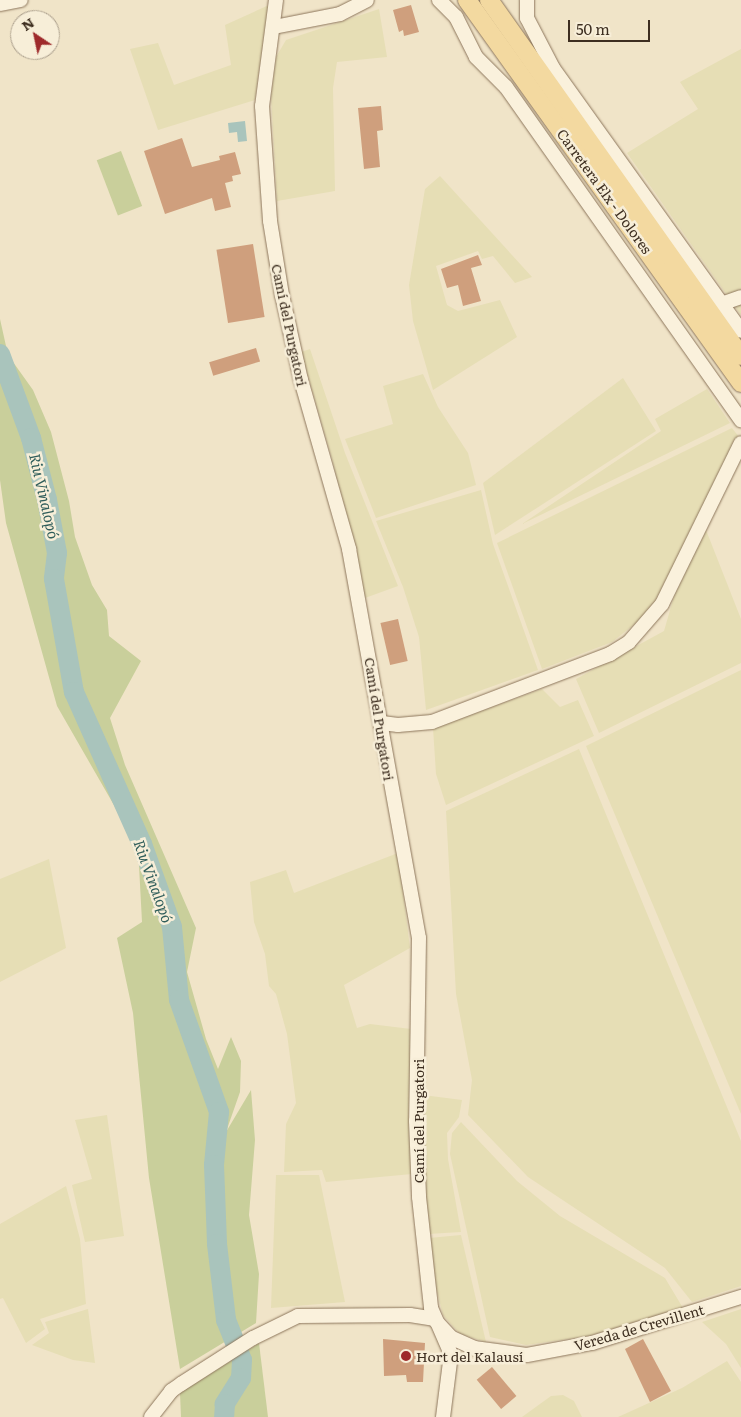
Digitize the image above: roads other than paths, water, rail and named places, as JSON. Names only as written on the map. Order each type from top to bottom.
[{"type":"main road","name":"Carretera Elx - Dolores","points":[[467,0],[741,383]]},
{"type":"main road","name":"Carretera Elx - Dolores","points":[[489,0],[741,356]]},
{"type":"street","points":[[0,4],[21,0]]},
{"type":"street","name":"Camí del Purgatori","points":[[276,0],[274,27],[262,106],[272,231],[282,295],[301,380],[349,549],[382,723],[394,813],[419,938],[418,1178],[434,1319],[451,1354],[443,1417]]},
{"type":"street","points":[[274,27],[340,14],[367,0]]},
{"type":"street","points":[[439,0],[456,17],[476,57],[506,87],[741,420]]},
{"type":"street","points":[[527,0],[527,18],[553,68],[741,331]]},
{"type":"street","points":[[722,304],[741,297]]},
{"type":"street","points":[[382,723],[398,726],[432,722],[610,654],[629,642],[662,604],[741,443]]},
{"type":"street","name":"Vereda de Crevillent","points":[[434,1319],[452,1338],[474,1348],[527,1355],[592,1343],[741,1297]]},
{"type":"street","points":[[152,1417],[164,1400],[181,1384],[253,1338],[298,1316],[410,1315],[434,1319]]},
{"type":"street","points":[[164,1400],[167,1417]]},
{"type":"water","points":[[245,121],[247,141],[238,142],[237,132],[229,133],[228,123]]},
{"type":"waterway","name":"Riu Vinalopó","points":[[0,354],[31,438],[47,500],[57,553],[54,579],[74,692],[142,844],[172,927],[179,1000],[219,1112],[214,1165],[217,1244],[226,1320],[242,1360],[241,1378],[225,1404],[224,1417]]},
{"type":"place","name":"Hort del Kalausí","points":[[406,1356]]}]
